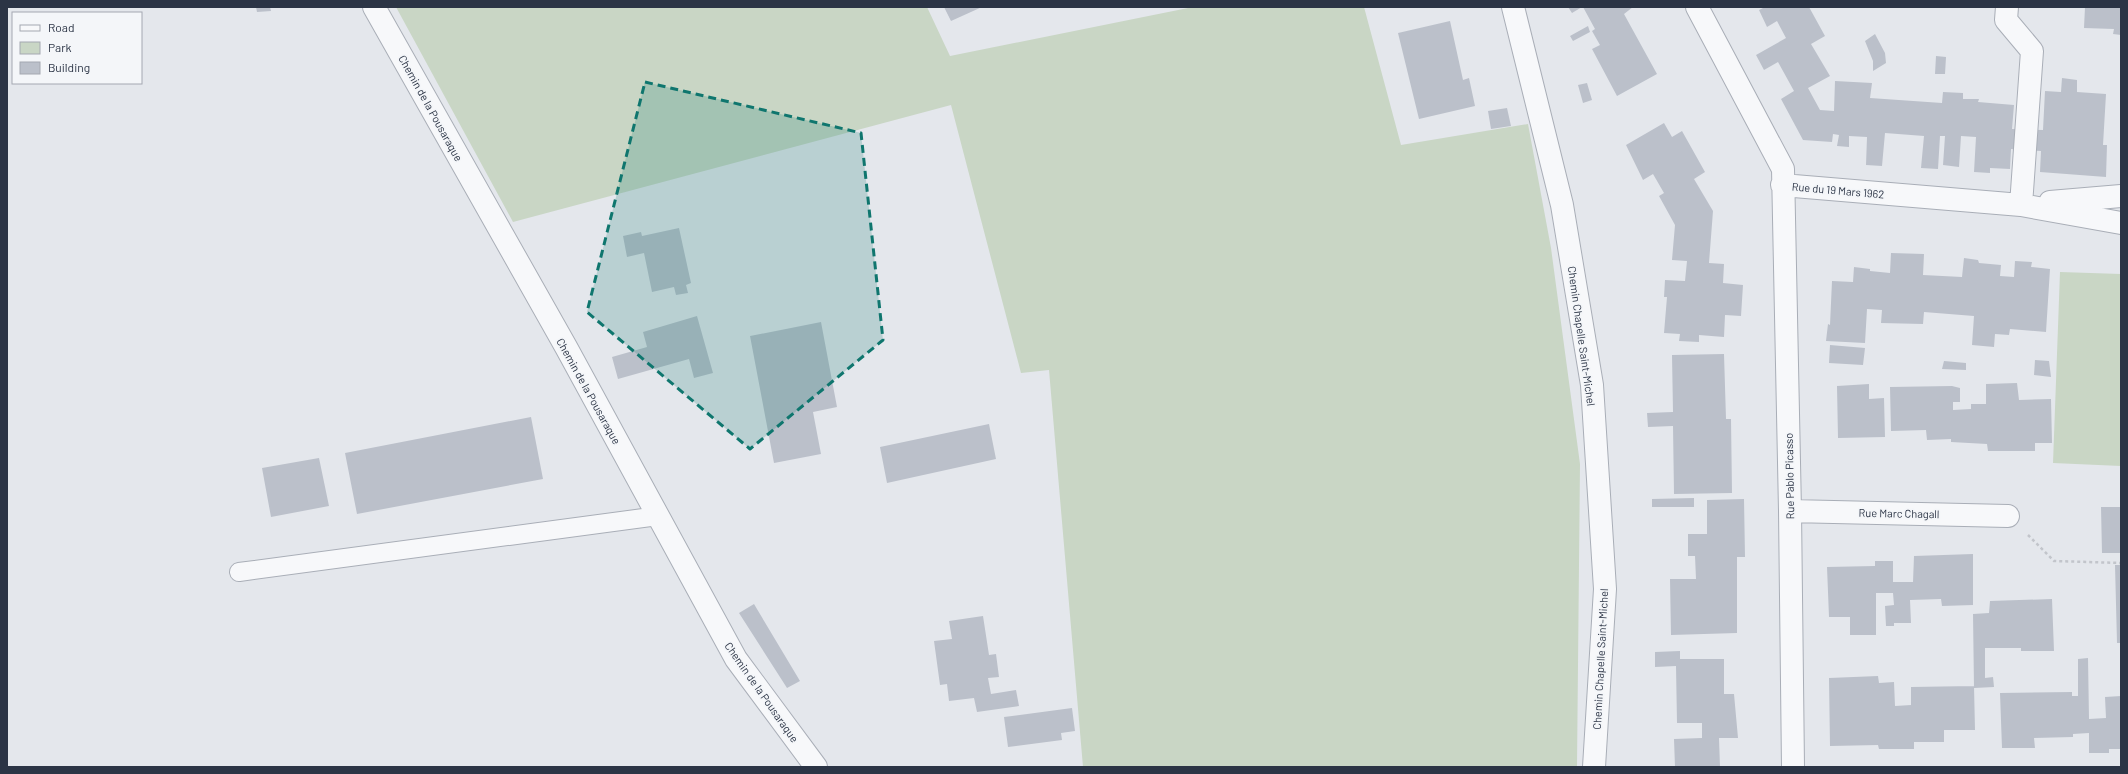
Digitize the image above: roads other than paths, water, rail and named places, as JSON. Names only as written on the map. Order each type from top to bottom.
[{"type":"street","name":"Chemin de la Pousaraque","points":[[374,7],[566,347],[736,659],[816,767]]},
{"type":"street","name":"Chemin Chapelle Saint-Michel","points":[[1513,7],[1562,205],[1592,385],[1605,589],[1594,767]]},
{"type":"street","name":"Rue du 19 Mars 1962","points":[[1697,7],[1783,169],[1782,185],[2021,205],[2121,223]]},
{"type":"street","points":[[2007,7],[2006,20],[2032,52],[2021,205]]},
{"type":"street","name":"Rue Pablo Picasso","points":[[1782,185],[1790,511],[1793,767]]},
{"type":"street","name":"Rue du 19 Mars 1962","points":[[2021,205],[2121,196]]},
{"type":"street","name":"Rue Marc Chagall","points":[[1790,511],[2008,516]]},
{"type":"lane","points":[[239,572],[658,516]]}]
